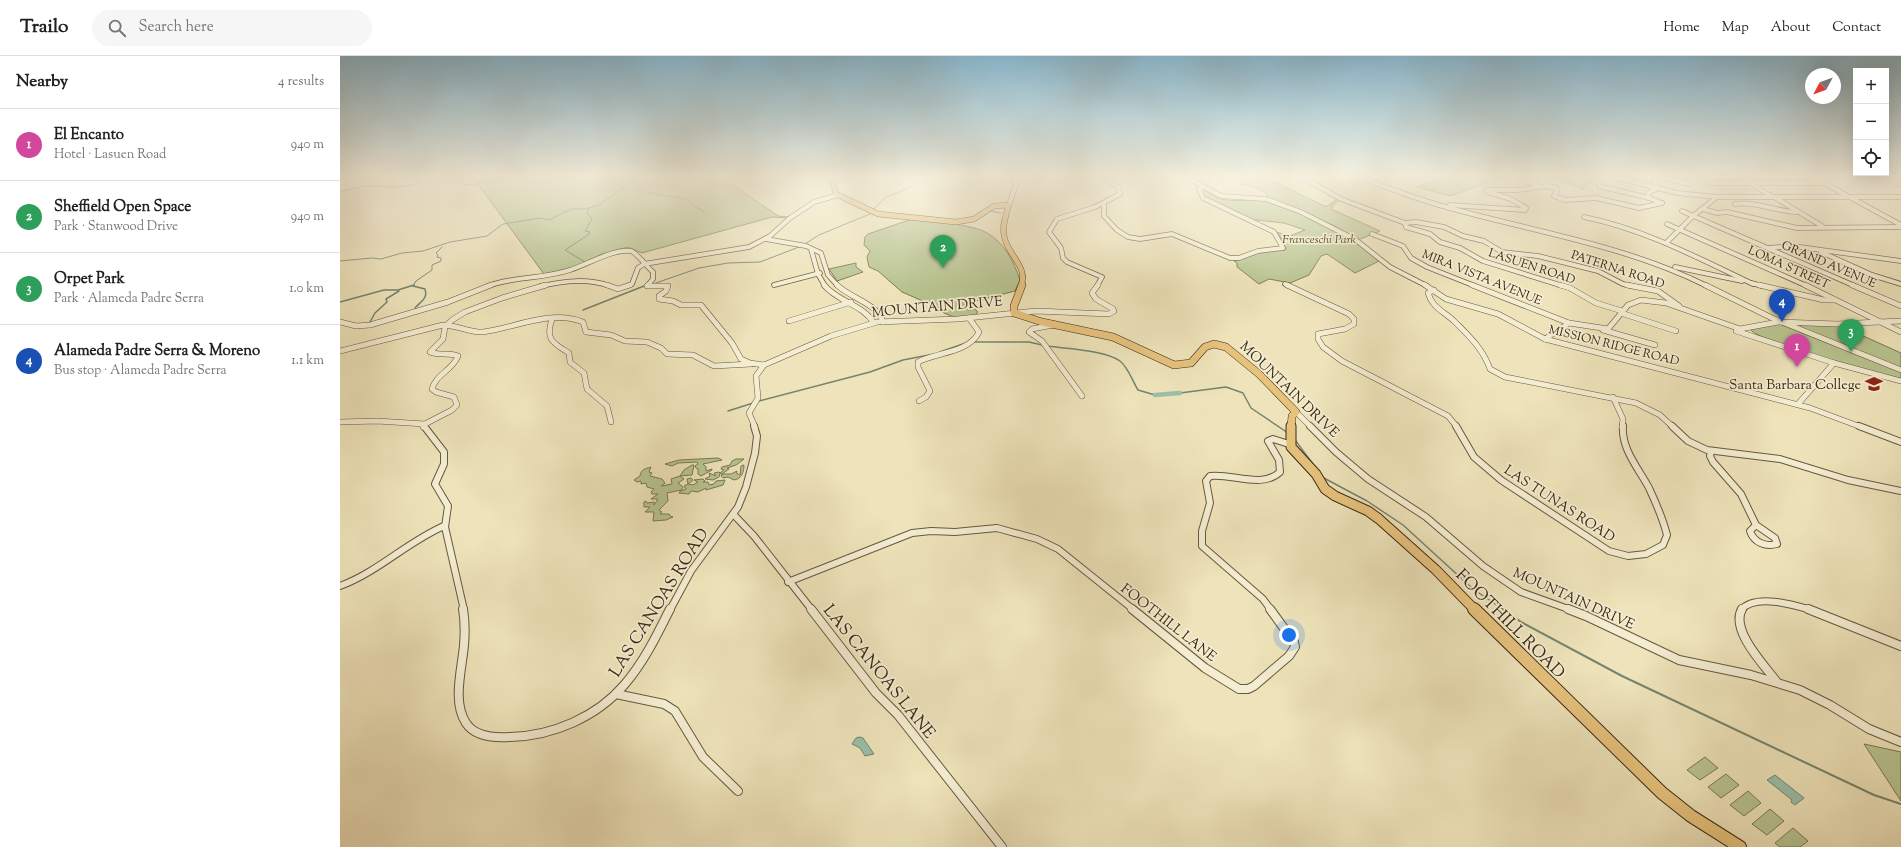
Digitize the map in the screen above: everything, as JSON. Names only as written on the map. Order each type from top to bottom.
[{"type":"main road","points":[[876,213],[956,222],[973,220],[984,213]]},
{"type":"main road","points":[[1007,213],[1004,222],[1003,238],[1018,260],[1024,279],[1014,306],[1014,313]]},
{"type":"main road","name":"MOUNTAIN DRIVE","points":[[1014,313],[1056,325],[1115,337],[1136,346],[1165,363],[1174,365],[1183,365],[1193,362],[1204,347],[1214,344],[1224,346],[1259,374],[1296,412]]},
{"type":"main road","points":[[1289,444],[1292,416],[1296,412]]},
{"type":"main road","name":"FOOTHILL ROAD","points":[[1289,444],[1295,454],[1316,474],[1325,489],[1338,498],[1368,511],[1379,518],[1436,570],[1508,644],[1662,793],[1691,816],[1740,847]]},
{"type":"street","points":[[340,351],[446,325],[459,316],[489,302],[552,283],[566,281],[596,282],[618,289],[627,287],[634,281],[638,268],[644,264],[736,250],[766,239],[797,213]]},
{"type":"street","points":[[1014,313],[1036,311],[1106,314],[1114,312],[1112,308],[1092,295],[1094,288],[1102,280],[1101,276],[1065,260],[1061,248],[1049,232],[1057,219],[1076,213]]},
{"type":"street","points":[[1104,213],[1104,216],[1130,239],[1138,240],[1162,234],[1172,234],[1233,258],[1258,251],[1283,248],[1274,232],[1234,213]]},
{"type":"street","name":"MISSION RIDGE ROAD","points":[[1303,213],[1356,240],[1390,267],[1434,290],[1446,299],[1498,314],[1545,339],[1798,404],[1830,414],[1901,442]]},
{"type":"street","points":[[1378,213],[1405,223]]},
{"type":"street","points":[[1462,213],[1531,229]]},
{"type":"street","points":[[1469,213],[1624,253],[1664,266],[1824,300],[1836,299]]},
{"type":"street","name":"GRAND AVENUE","points":[[1685,213],[1901,306]]},
{"type":"street","points":[[1666,243],[1697,213]]},
{"type":"street","points":[[1731,213],[1797,228],[1901,226]]},
{"type":"street","points":[[1800,213],[1823,227]]},
{"type":"street","points":[[1878,213],[1901,226]]},
{"type":"street","points":[[1584,217],[1613,222],[1666,243],[1753,284]]},
{"type":"street","name":"PATERNA ROAD","points":[[1405,223],[1424,223],[1444,227],[1463,236],[1484,241],[1502,252],[1538,256],[1598,271],[1623,284],[1658,291],[1684,309]]},
{"type":"street","name":"LASUEN ROAD","points":[[1405,223],[1406,227],[1430,234],[1440,242],[1460,248],[1475,258],[1570,288],[1596,303],[1621,312]]},
{"type":"street","name":"LOMA STREET","points":[[1667,224],[1836,299],[1901,332]]},
{"type":"street","name":"MIRA VISTA AVENUE","points":[[1372,234],[1401,245],[1405,248],[1407,254],[1411,258],[1427,267],[1569,323],[1602,329]]},
{"type":"street","points":[[766,239],[811,249],[822,254],[826,271],[839,287],[858,300],[880,312],[884,322]]},
{"type":"street","points":[[1766,248],[1785,246],[1901,261]]},
{"type":"street","points":[[811,249],[818,273],[828,290],[868,314],[874,323]]},
{"type":"street","points":[[1814,249],[1872,275],[1901,284]]},
{"type":"street","points":[[340,322],[359,326],[373,324],[448,302],[490,285],[568,271],[619,252],[634,252],[644,264]]},
{"type":"street","name":"MOUNTAIN DRIVE","points":[[644,264],[653,272],[653,280],[647,286],[668,286],[666,291],[659,296],[659,299],[673,301],[680,305],[701,304],[732,344],[741,359],[754,364],[764,365],[836,335],[874,323],[969,318],[1014,313]]},
{"type":"street","points":[[1664,266],[1782,322],[1901,370]]},
{"type":"street","points":[[774,285],[826,271]]},
{"type":"street","name":"LAS TUNAS ROAD","points":[[1285,284],[1353,317],[1354,324],[1350,327],[1321,332],[1317,335],[1320,343],[1332,354],[1363,373],[1394,387],[1448,416],[1454,422],[1474,456],[1501,480],[1534,504],[1609,551],[1628,556],[1637,556],[1653,552],[1659,548],[1665,541],[1667,531],[1649,489],[1625,446],[1622,434],[1623,419],[1613,397]]},
{"type":"street","points":[[1434,290],[1428,293],[1431,303],[1454,321],[1484,353],[1488,366],[1499,375],[1517,381],[1631,401],[1650,408],[1660,415],[1688,441],[1710,451],[1780,459],[1848,480],[1901,491]]},
{"type":"street","points":[[789,321],[858,300]]},
{"type":"street","points":[[1602,329],[1610,328],[1621,312],[1630,303],[1641,300],[1662,302],[1737,329],[1782,322],[1837,324],[1901,321]]},
{"type":"street","points":[[1621,312],[1676,331]]},
{"type":"street","points":[[446,325],[481,332],[525,322],[567,317],[577,319],[584,323],[586,332],[611,335],[625,341],[646,342],[661,348],[667,354],[693,355],[714,366],[754,364]]},
{"type":"street","points":[[919,401],[930,391],[918,367],[918,362],[925,357],[973,343],[979,332],[969,318]]},
{"type":"street","points":[[552,319],[547,330],[548,335],[555,345],[568,353],[570,362],[584,373],[587,389],[607,406],[611,422]]},
{"type":"street","points":[[1545,339],[1569,323]]},
{"type":"street","points":[[340,422],[377,421],[425,424],[452,410],[457,405],[454,397],[436,392],[432,389],[435,381],[450,369],[458,356],[454,354],[434,354],[430,352],[443,339],[446,325]]},
{"type":"street","points":[[1056,325],[1032,329],[1029,332],[1042,341],[1082,396]]},
{"type":"street","points":[[1724,325],[1736,331],[1785,346]]},
{"type":"street","points":[[1748,328],[1754,335],[1834,363],[1901,381]]},
{"type":"street","points":[[1602,329],[1655,345]]},
{"type":"street","points":[[1798,404],[1834,363]]},
{"type":"street","name":"LAS CANOAS ROAD","points":[[444,526],[463,603],[466,636],[460,696],[464,718],[472,729],[480,733],[500,738],[545,733],[592,712],[616,694],[632,675],[701,557],[734,515],[743,495],[755,450],[757,431],[749,413],[758,398],[756,376],[764,365]]},
{"type":"street","name":"MOUNTAIN DRIVE","points":[[1296,412],[1341,456],[1368,479],[1433,522],[1483,566],[1521,592],[1586,616],[1679,660],[1776,681],[1815,697],[1869,729],[1901,742]]},
{"type":"street","points":[[340,586],[367,575],[429,532],[444,526],[448,506],[435,484],[444,463],[445,454],[441,446],[423,427],[425,424]]},
{"type":"street","name":"FOOTHILL LANE","points":[[788,582],[912,533],[931,531],[955,532],[992,528],[1008,530],[1058,549],[1187,656],[1235,687],[1248,689],[1254,686],[1289,656],[1295,647],[1294,642],[1263,599],[1204,549],[1201,544],[1210,500],[1206,480],[1210,476],[1217,475],[1264,480],[1273,478],[1279,471],[1280,462],[1268,441],[1273,439],[1289,444]]},
{"type":"street","points":[[1710,451],[1710,456],[1713,462],[1741,494],[1756,525]]},
{"type":"street","name":"LAS CANOAS LANE","points":[[734,515],[754,536],[788,582],[876,693],[906,726],[1002,847]]},
{"type":"street","points":[[1776,681],[1744,636],[1738,623],[1740,612],[1753,603],[1770,601],[1796,605],[1901,646]]},
{"type":"street","points":[[616,694],[664,704],[675,711],[703,758],[738,791]]},
{"type":"green space","points":[[499,213],[774,213],[778,216],[788,217],[772,217],[642,253],[628,247],[602,254],[579,266],[544,274]]},
{"type":"green space","name":"Franceschi Park","points":[[1235,213],[1303,213],[1342,234],[1379,261],[1355,273],[1327,254],[1321,256],[1309,275],[1290,283],[1269,279],[1259,284],[1237,267],[1237,263],[1234,261],[1261,252],[1285,250],[1286,248],[1279,235],[1272,231],[1290,236],[1305,230],[1284,223],[1248,219]]},
{"type":"green space","points":[[1304,213],[1340,213],[1380,231],[1358,240],[1333,225]]},
{"type":"green space","points":[[912,219],[951,223],[971,227],[993,237],[1008,253],[1018,273],[1020,280],[1015,291],[964,304],[968,310],[975,309],[978,312],[975,315],[956,318],[944,313],[939,308],[902,292],[878,271],[869,267],[867,257],[870,251],[864,245],[865,237],[868,234]]},
{"type":"green space","points":[[856,263],[856,267],[863,272],[837,281],[829,269]]},
{"type":"green space","points":[[1774,324],[1841,326],[1901,353],[1901,380],[1775,342],[1751,330],[1754,327]]},
{"type":"green space","points":[[718,458],[722,460],[703,464],[706,467],[706,471],[712,470],[701,476],[698,474],[698,469],[695,466],[698,464],[697,462],[678,463],[672,466],[665,464],[679,460]]},
{"type":"green space","points":[[736,459],[744,459],[736,465],[727,468],[729,469],[722,474],[720,473],[724,470],[721,469],[722,467],[730,465],[732,461]]},
{"type":"green space","points":[[694,465],[692,475],[680,476],[684,470]]},
{"type":"green space","points":[[744,465],[742,474],[737,479],[734,480],[728,477],[723,478],[721,476],[722,474],[731,474],[737,471],[736,473],[740,475],[741,466]]},
{"type":"green space","points":[[651,467],[649,472],[652,473],[650,476],[662,479],[665,483],[661,486],[672,484],[671,479],[680,476],[684,479],[678,483],[683,487],[681,491],[686,489],[684,486],[688,484],[693,485],[698,482],[694,480],[703,479],[705,481],[703,482],[708,482],[709,485],[714,484],[716,481],[725,480],[723,485],[706,490],[706,488],[698,492],[691,491],[689,494],[679,493],[681,490],[667,493],[668,501],[659,510],[662,512],[660,514],[669,514],[673,517],[666,520],[653,521],[654,512],[645,512],[650,507],[644,507],[644,502],[654,502],[654,505],[658,499],[651,499],[658,494],[652,494],[651,492],[654,489],[647,487],[646,483],[641,484],[641,481],[637,482],[634,480],[640,476],[642,471]]},
{"type":"green space","points":[[709,473],[716,476],[714,473],[720,473],[719,477],[713,480],[705,479],[710,476]]},
{"type":"green space","points":[[691,478],[693,480],[688,484],[687,479]]},
{"type":"green space","points":[[1864,744],[1901,752],[1901,801]]},
{"type":"green space","points":[[1705,757],[1718,768],[1700,780],[1687,770]]},
{"type":"green space","points":[[1726,774],[1739,785],[1721,798],[1708,787]]},
{"type":"green space","points":[[1748,791],[1761,803],[1744,816],[1730,805]]},
{"type":"green space","points":[[1770,809],[1784,821],[1767,835],[1752,824]]},
{"type":"green space","points":[[1793,828],[1808,841],[1800,847],[1780,847],[1775,843]]},
{"type":"shaded area","points":[[856,738],[863,738],[874,754],[865,756],[860,748],[852,744]]},
{"type":"shaded area","points":[[1775,775],[1804,798],[1795,805],[1791,802],[1792,800],[1767,780]]},
{"type":"waterway","points":[[340,261],[372,258],[381,259],[402,253],[423,251],[450,242],[487,236],[503,224],[540,218],[549,220],[563,213]]},
{"type":"waterway","points":[[585,262],[565,250],[588,235],[590,232],[585,231],[592,219],[587,213]]},
{"type":"waterway","points":[[805,244],[819,235],[870,214]]},
{"type":"waterway","points":[[414,285],[416,281],[432,270],[432,265],[441,261],[441,258],[437,257],[438,255],[436,253],[442,247]]},
{"type":"waterway","points":[[653,284],[699,268],[728,263],[760,262],[799,247]]},
{"type":"waterway","points":[[340,302],[384,290],[398,290],[414,285]]},
{"type":"waterway","points":[[414,285],[425,289],[426,292],[425,298],[415,308]]},
{"type":"waterway","points":[[583,310],[644,286]]},
{"type":"waterway","points":[[370,322],[375,313],[387,302],[386,299],[399,291]]},
{"type":"waterway","points":[[974,342],[1029,342],[1042,345]]},
{"type":"waterway","points":[[940,352],[963,344]]},
{"type":"waterway","points":[[1048,346],[1086,350],[1113,357],[1123,364],[1138,390],[1155,395]]},
{"type":"waterway","points":[[759,401],[870,372],[903,360],[934,354]]},
{"type":"waterway","points":[[1180,393],[1226,387],[1243,393],[1251,408],[1288,433]]},
{"type":"waterway","points":[[1155,395],[1180,393]]},
{"type":"waterway","points":[[728,411],[753,403]]},
{"type":"waterway","points":[[1295,440],[1313,464]]},
{"type":"waterway","points":[[1322,477],[1367,501],[1403,525],[1473,589],[1504,610]]},
{"type":"waterway","points":[[1503,609],[1521,622],[1622,676],[1874,795],[1901,804]]},
{"type":"place","name":"Sheffield Open Space","points":[[943,268]]},
{"type":"place","name":"Alameda Padre Serra & Moreno","points":[[1782,322]]},
{"type":"place","name":"Orpet Park","points":[[1851,352]]},
{"type":"place","name":"El Encanto","points":[[1797,367]]},
{"type":"place","name":"Santa Barbara College","points":[[1874,384]]}]
